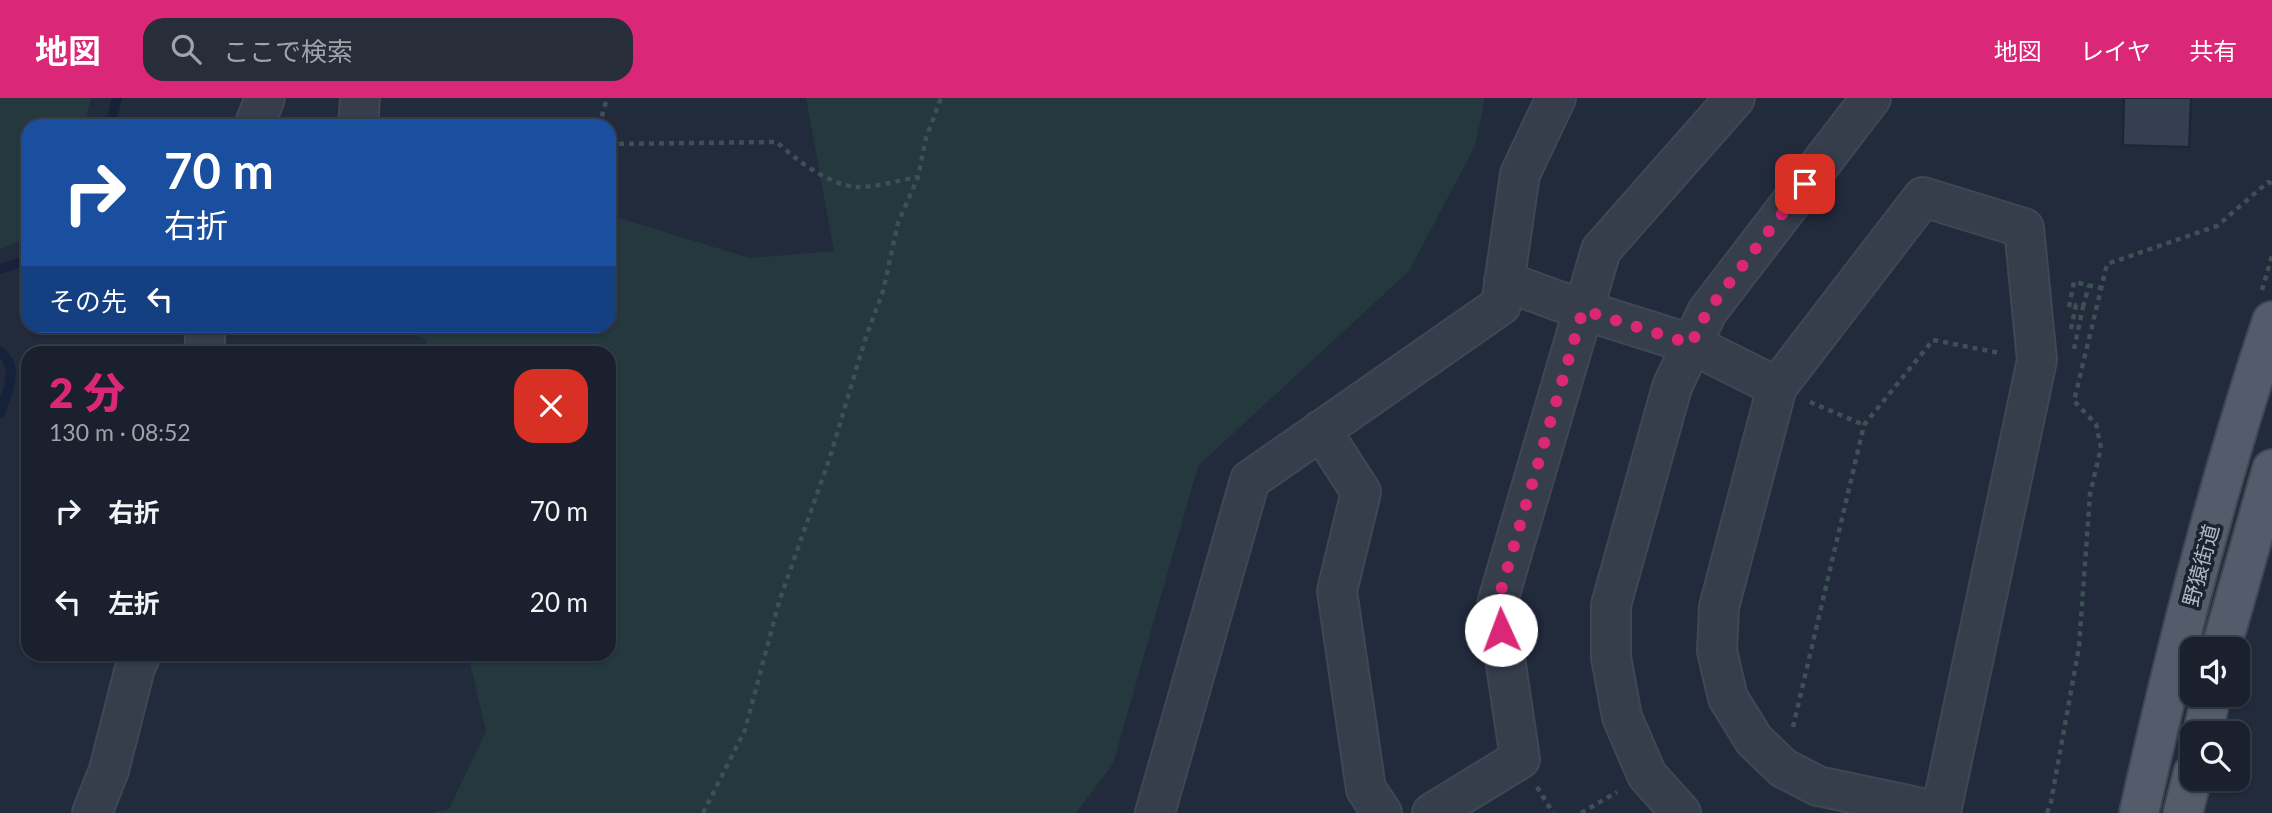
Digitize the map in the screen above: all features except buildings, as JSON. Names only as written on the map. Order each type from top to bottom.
[{"type":"main road","name":"野猿街道","points":[[2139,813],[2208,533],[2245,402],[2272,321]]},
{"type":"main road","name":"野猿街道","points":[[2224,637],[2272,468]]},
{"type":"main road","points":[[2183,813],[2189,791]]},
{"type":"street","points":[[257,119],[265,98]]},
{"type":"street","points":[[358,119],[360,98]]},
{"type":"street","points":[[1155,813],[1250,480],[1501,305],[1520,174],[1556,98]]},
{"type":"street","points":[[1432,813],[1520,759],[1497,604],[1601,250],[1735,98]]},
{"type":"street","points":[[1681,813],[1647,775],[1622,717],[1611,657],[1611,605],[1672,387],[1707,312],[1871,98]]},
{"type":"street","points":[[1923,197],[2024,228],[2037,360],[1941,812],[1888,807],[1818,786],[1783,768],[1754,740],[1728,698],[1717,651],[1719,607],[1777,387],[1923,197]]},
{"type":"street","points":[[1504,281],[1583,310],[1691,344],[1777,387]]},
{"type":"street","points":[[1321,430],[1361,492],[1337,591],[1366,789],[1382,813]]},
{"type":"street","points":[[92,813],[110,770],[138,661]]},
{"type":"path","points":[[601,119],[607,98]]},
{"type":"path","points":[[703,813],[745,730],[779,602],[830,457],[865,340],[883,291],[898,223],[918,177],[926,138],[941,98]]},
{"type":"path","points":[[616,144],[777,142],[794,158],[829,179],[857,187],[918,177]]},
{"type":"path","points":[[2047,813],[2079,647],[2090,494],[2101,448],[2096,424],[2074,401],[2107,264],[2217,226],[2268,182],[2272,184]]},
{"type":"path","points":[[2083,307],[2089,285]]},
{"type":"path","points":[[1783,768],[1864,425],[1933,340],[2037,360]]},
{"type":"path","points":[[1777,387],[1864,425]]},
{"type":"path","points":[[1581,813],[1626,786]]},
{"type":"green space","points":[[0,98],[91,98],[86,119],[21,119],[21,240],[0,249]]},
{"type":"green space","points":[[806,98],[1485,98],[1475,146],[1409,271],[1198,466],[1113,764],[1076,813],[430,813],[449,809],[486,731],[469,661],[616,661],[616,346],[426,346],[426,339],[407,333],[616,333],[616,216],[750,258],[834,251]]},
{"type":"waterway","points":[[112,119],[117,98]]},
{"type":"waterway","points":[[0,269],[21,262]]},
{"type":"waterway","points":[[0,352],[10,365],[11,373],[0,414]]},
{"type":"route","points":[[1501,630],[1497,604],[1583,310],[1691,344],[1707,312],[1805,184]]}]
